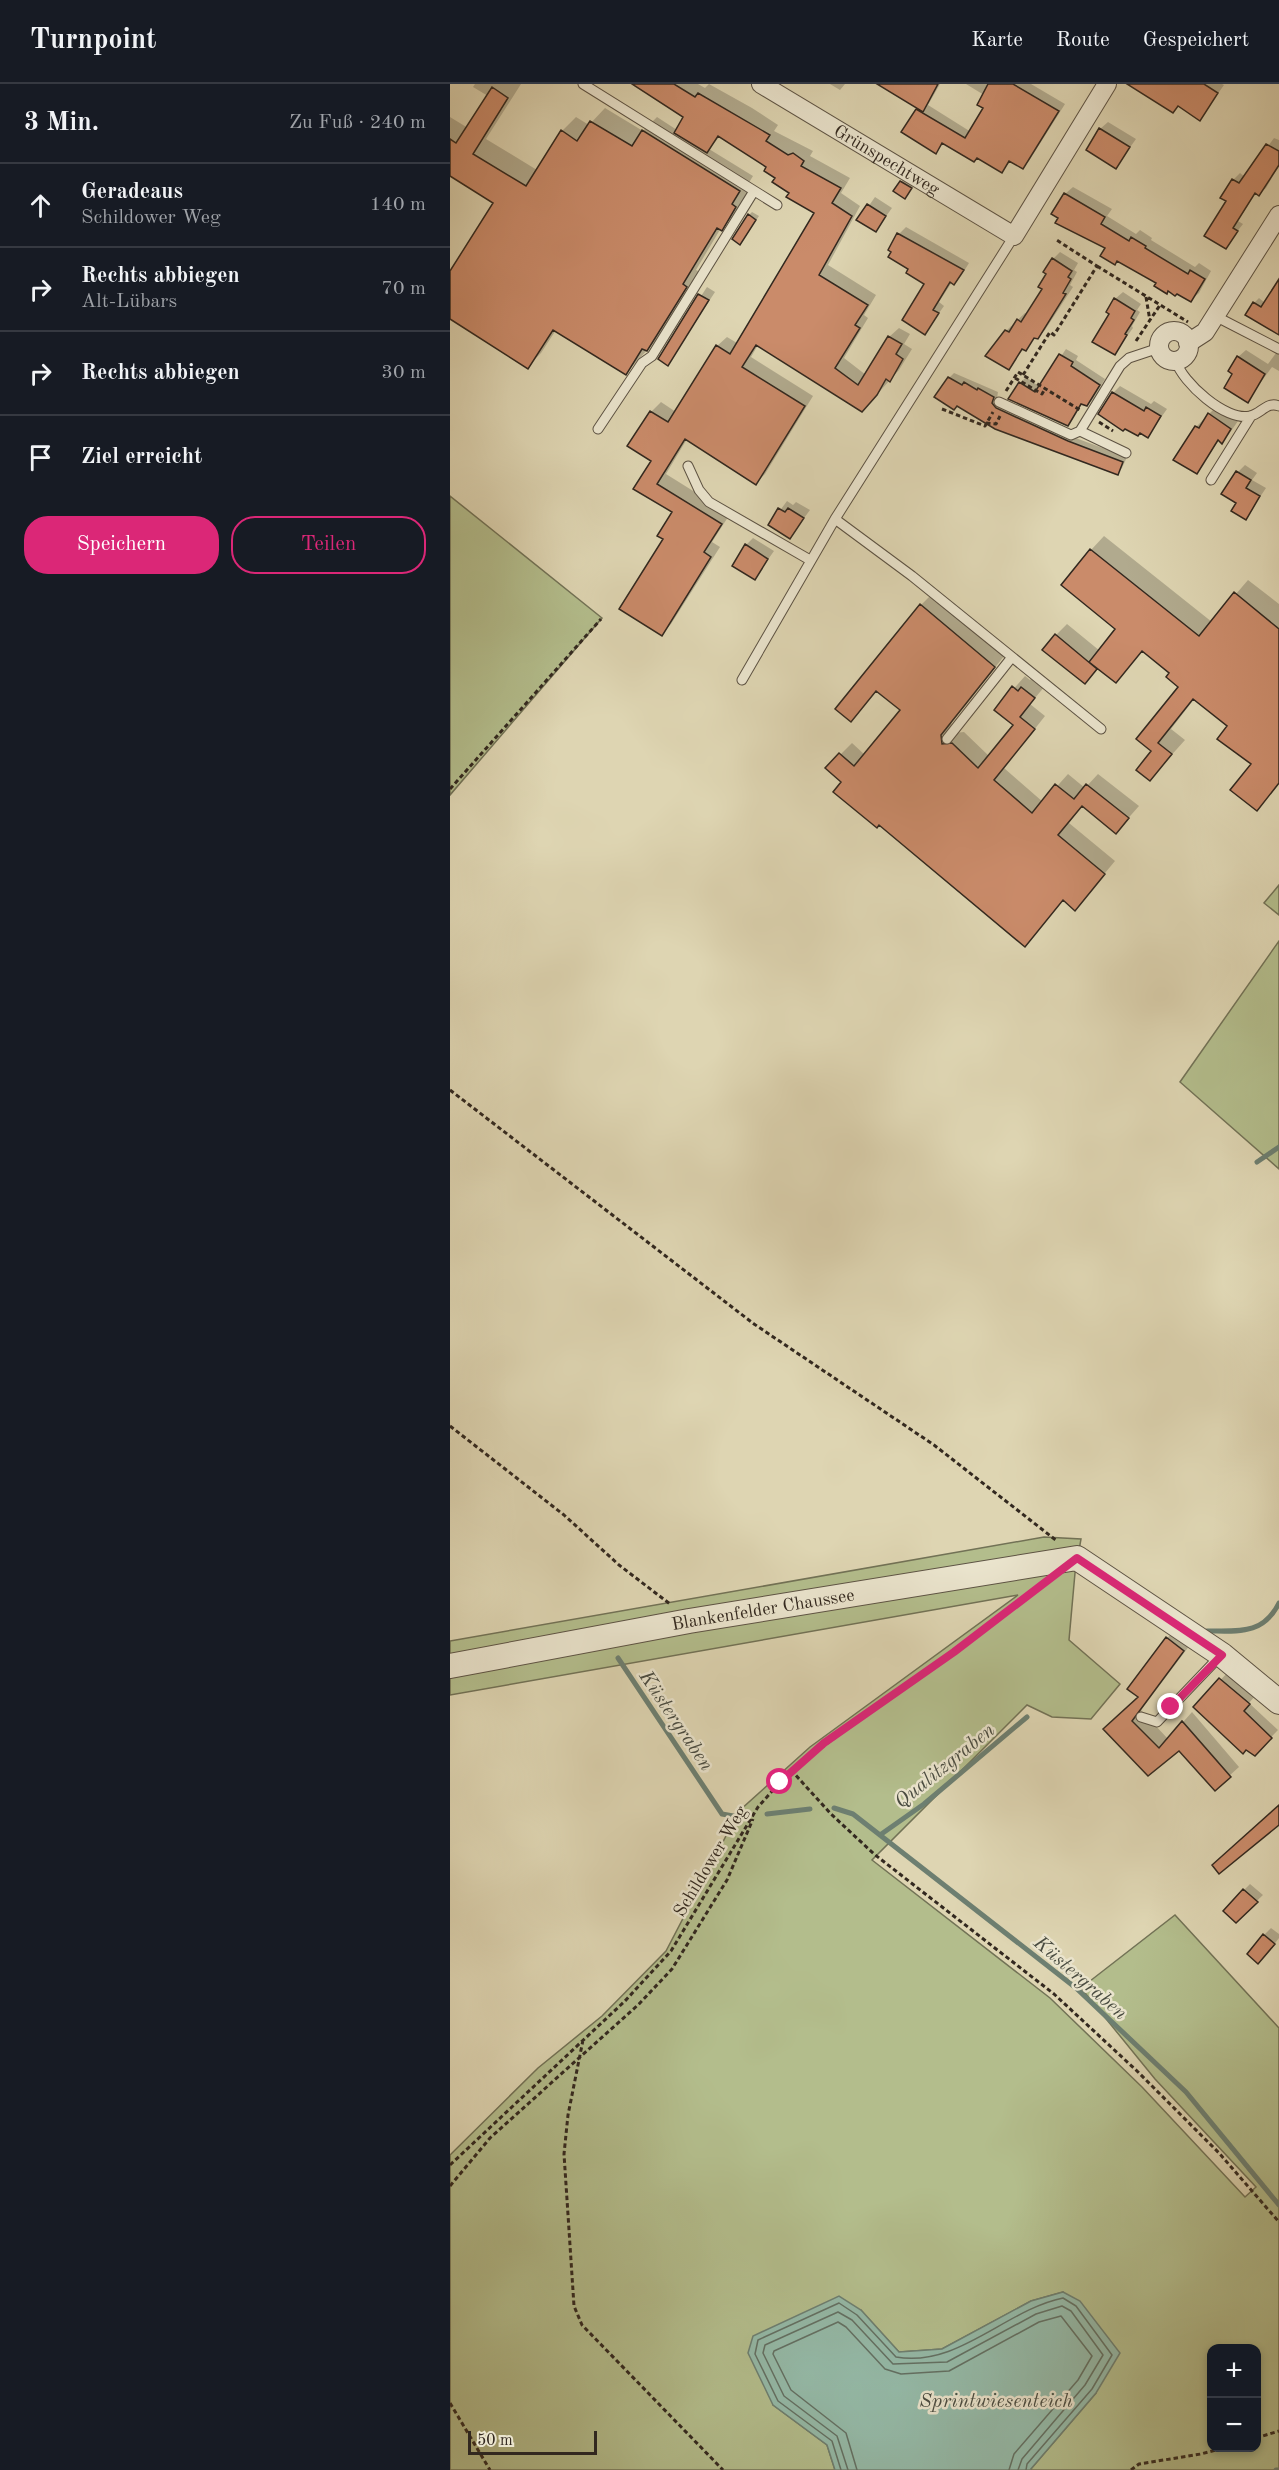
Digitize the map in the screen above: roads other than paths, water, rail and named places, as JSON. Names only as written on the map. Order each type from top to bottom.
[{"type":"street","name":"Grünspechtweg","points":[[761,84],[1014,236]]},
{"type":"street","points":[[1014,236],[1104,85]]},
{"type":"street","points":[[1188,343],[1205,332],[1279,215]]},
{"type":"street","points":[[1169,332],[1179,332],[1188,343],[1187,352],[1176,361],[1163,356],[1159,348],[1161,338],[1169,332]]},
{"type":"street","name":"Blankenfelder Chaussee","points":[[450,1666],[689,1621],[1077,1558],[1222,1655]]},
{"type":"street","points":[[1222,1655],[1279,1702]]},
{"type":"lane","points":[[583,84],[777,205]]},
{"type":"lane","points":[[598,429],[642,363],[652,356],[754,191]]},
{"type":"lane","points":[[742,680],[835,519],[1014,236]]},
{"type":"lane","points":[[1215,316],[1279,349]]},
{"type":"lane","points":[[999,402],[1071,435],[1080,431],[1120,366],[1129,358],[1159,348]]},
{"type":"lane","points":[[1176,361],[1179,371],[1195,391],[1237,416],[1251,416]]},
{"type":"lane","points":[[1211,480],[1251,416],[1264,407],[1276,404],[1279,406]]},
{"type":"lane","points":[[1080,431],[1126,453]]},
{"type":"lane","points":[[688,466],[699,490],[709,502],[810,560]]},
{"type":"lane","points":[[835,519],[912,576],[1101,729]]},
{"type":"lane","points":[[947,739],[1012,657]]},
{"type":"lane","points":[[1141,1718],[1157,1722],[1222,1655]]},
{"type":"water","name":"Sprintwiesenteich","points":[[1063,2292],[1080,2301],[1120,2353],[1096,2393],[1030,2470],[835,2470],[827,2445],[773,2405],[748,2353],[753,2336],[839,2296],[861,2310],[899,2352],[942,2349],[1031,2301]]},
{"type":"waterway","points":[[1257,1162],[1279,1147]]},
{"type":"waterway","name":"Qualitzgraben","points":[[1207,1631],[1240,1631],[1258,1626],[1266,1621],[1279,1603]]},
{"type":"waterway","name":"Küstergraben","points":[[618,1658],[722,1814],[739,1817]]},
{"type":"waterway","name":"Qualitzgraben","points":[[880,1835],[924,1804],[1027,1717]]},
{"type":"waterway","name":"Küstergraben","points":[[834,1808],[853,1814],[1076,1988],[1186,2092],[1279,2205]]},
{"type":"waterway","name":"Küstergraben","points":[[767,1814],[810,1809]]}]
